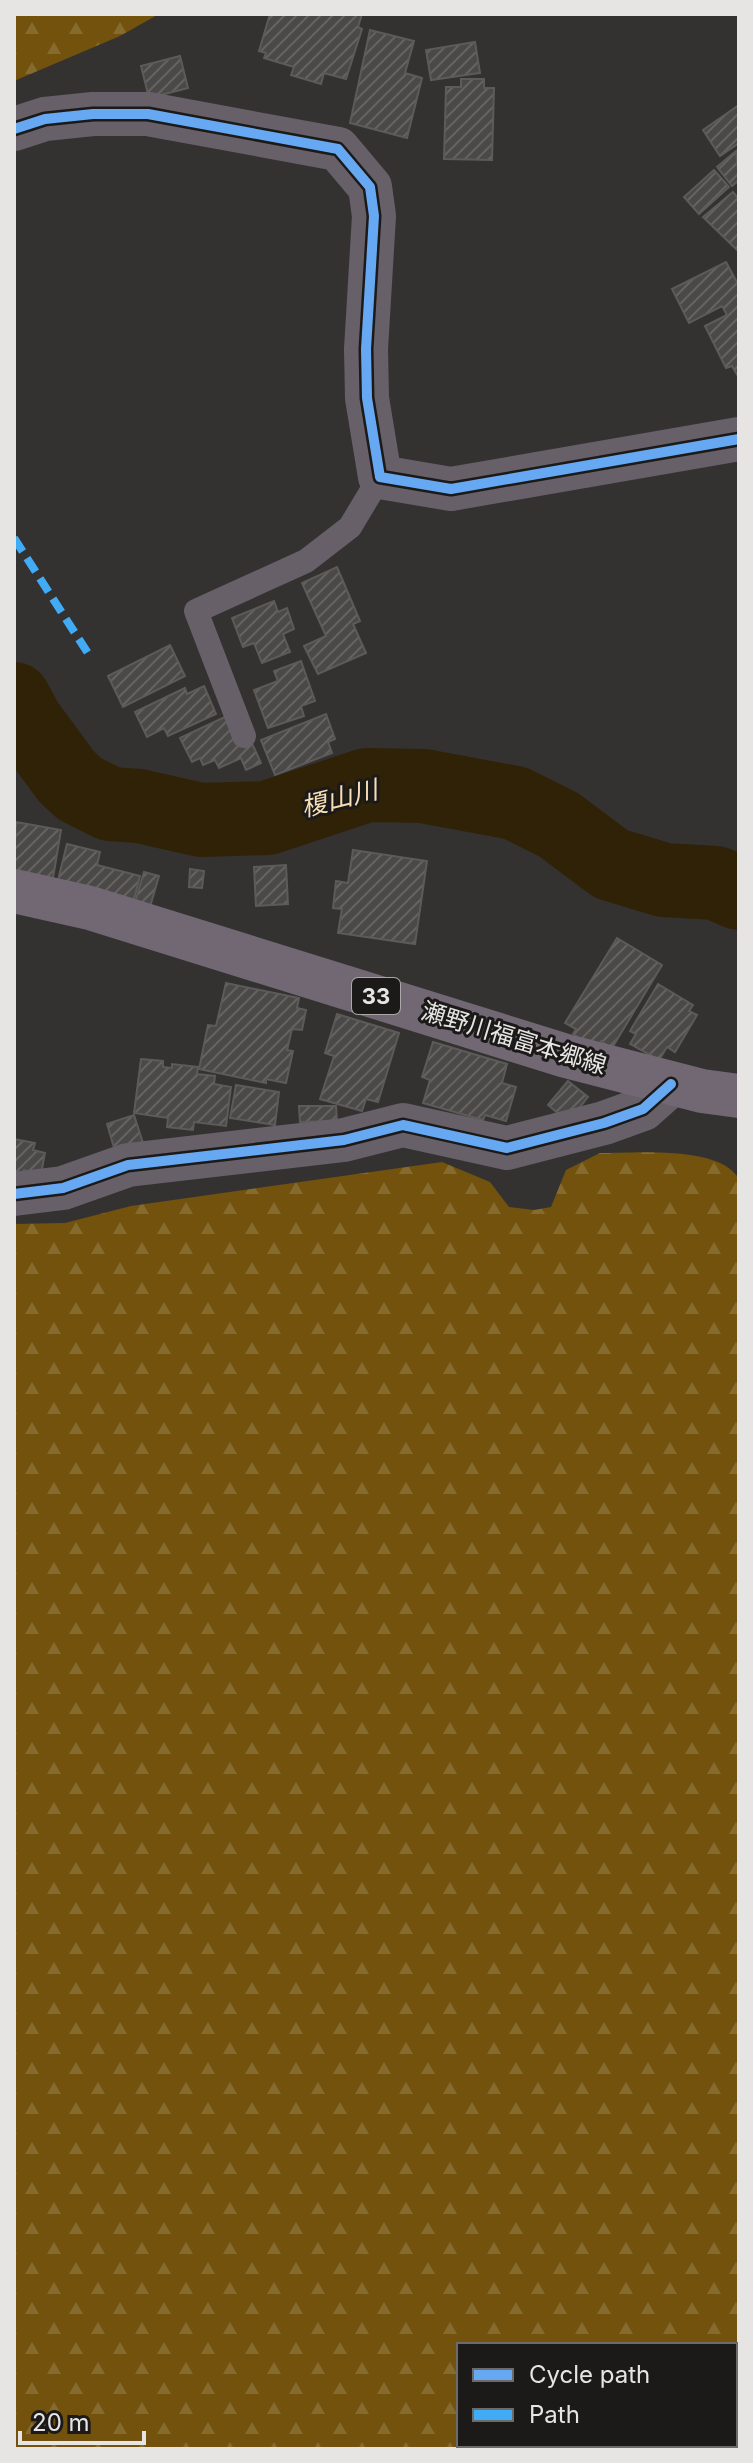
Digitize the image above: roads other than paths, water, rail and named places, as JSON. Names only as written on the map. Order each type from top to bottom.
[{"type":"main road","name":"瀬野川福富本郷線","points":[[14,891],[90,908],[566,1056],[671,1084],[739,1096]]},
{"type":"street","points":[[14,129],[45,119],[93,114],[148,114],[338,149],[370,187],[374,216],[366,362],[367,398],[380,477],[451,489],[739,439]]},
{"type":"street","points":[[14,1194],[63,1188],[128,1165],[344,1140],[403,1125],[489,1147],[507,1148],[604,1123],[643,1109],[671,1084]]},
{"type":"lane","points":[[244,736],[196,611],[306,561],[350,527],[380,477]]},
{"type":"waterway","name":"榎山川","points":[[14,699],[27,723],[67,777],[80,789],[110,804],[139,806],[201,820],[267,818],[367,785],[423,786],[515,803],[559,825],[611,864],[664,880],[716,883],[739,893]]}]
